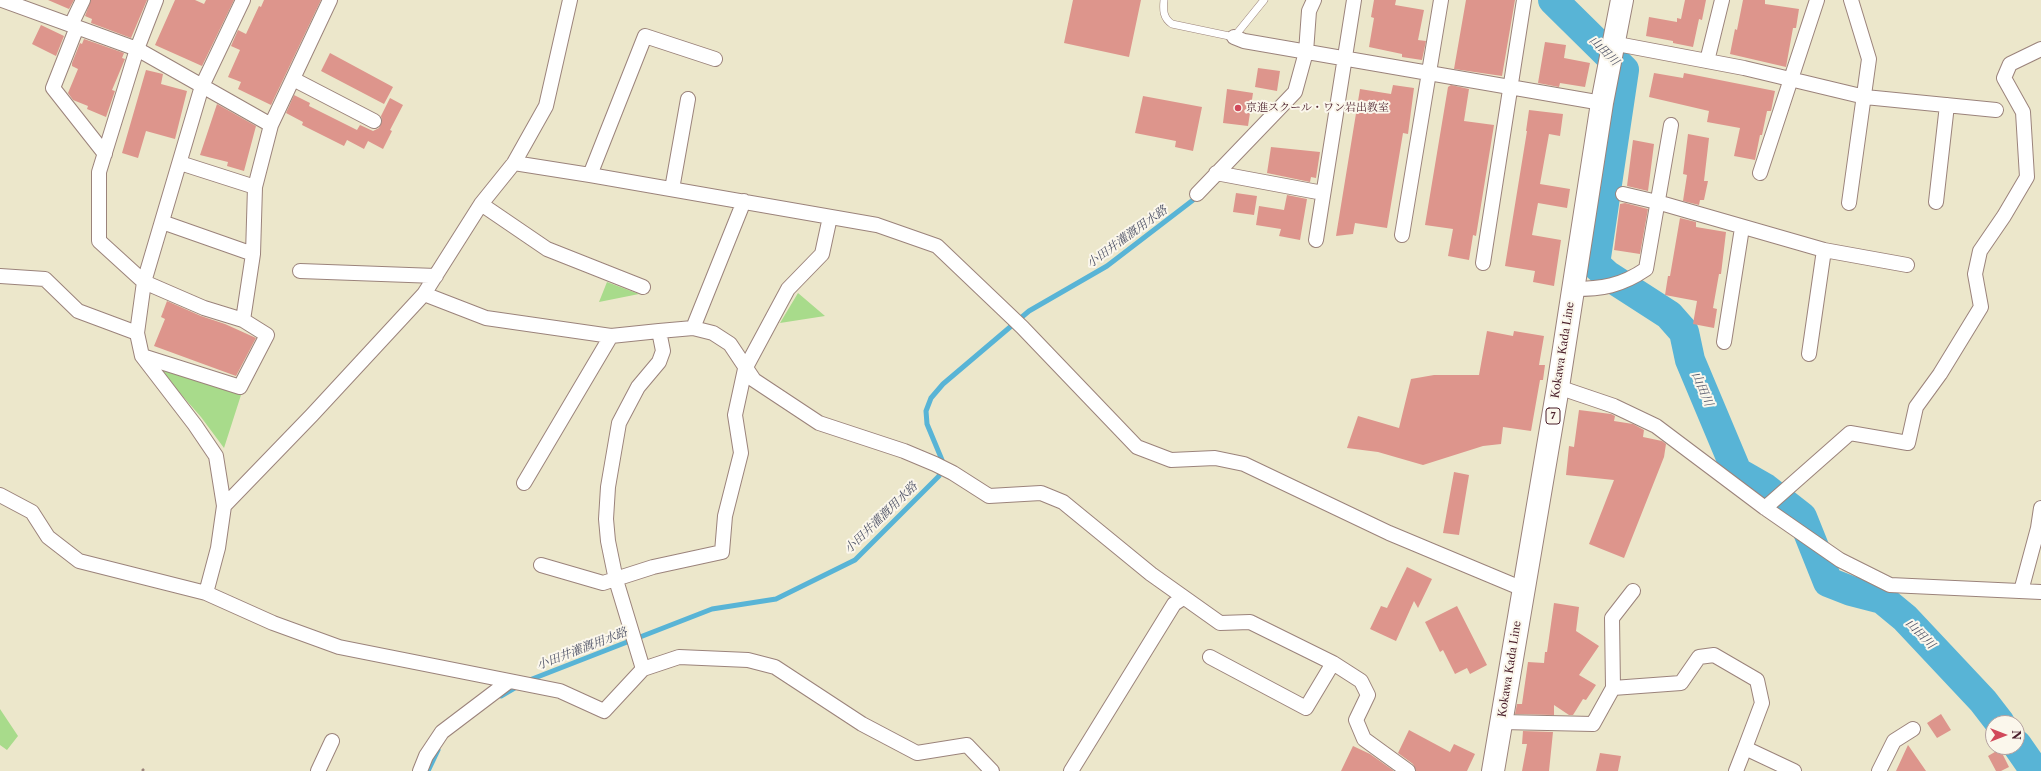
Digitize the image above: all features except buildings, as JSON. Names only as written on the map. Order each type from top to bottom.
[{"type":"main road","name":"Kokawa Kada Line","points":[[1493,771],[1558,386],[1602,103],[1622,0]]},
{"type":"street","points":[[2,0],[137,49],[271,125]]},
{"type":"street","points":[[83,0],[53,88],[105,154]]},
{"type":"street","points":[[142,356],[240,387],[267,335],[243,320],[204,308],[144,282],[99,241],[99,172],[137,49],[156,0]]},
{"type":"street","points":[[206,593],[218,548],[224,506],[216,456],[195,425],[142,356],[137,333],[144,282],[202,86],[242,0]]},
{"type":"street","points":[[243,320],[252,254],[255,187],[271,125],[330,0]]},
{"type":"street","points":[[224,506],[312,415],[424,294],[481,204],[514,163],[546,106],[570,0]]},
{"type":"street","points":[[1197,194],[1295,92],[1306,52],[1309,11],[1314,0]]},
{"type":"street","points":[[1316,240],[1354,0]]},
{"type":"street","points":[[1402,235],[1441,0]]},
{"type":"street","points":[[1483,263],[1524,0]]},
{"type":"street","points":[[1707,61],[1722,0]]},
{"type":"street","points":[[1760,173],[1817,0]]},
{"type":"street","points":[[1849,203],[1865,97],[1869,59],[1851,0]]},
{"type":"street","points":[[590,175],[645,36],[714,59]]},
{"type":"street","points":[[1234,37],[1244,41],[1344,59],[1602,103]]},
{"type":"street","points":[[1765,508],[1850,433],[1908,443],[1916,407],[1940,374],[1981,307],[1975,274],[1980,250],[2004,216],[2027,177],[2023,112],[2004,78],[2010,64],[2041,49]]},
{"type":"street","points":[[1611,52],[1707,61],[1865,97],[1996,110]]},
{"type":"street","points":[[293,79],[374,121]]},
{"type":"street","points":[[672,189],[688,99]]},
{"type":"street","points":[[1936,202],[1947,105]]},
{"type":"street","points":[[1573,289],[1598,289],[1612,286],[1634,277],[1646,269],[1656,202],[1671,125]]},
{"type":"street","points":[[180,163],[255,187]]},
{"type":"street","points":[[514,163],[877,225],[937,246],[1022,327],[1137,447],[1171,460],[1215,458],[1244,464],[1389,532],[1523,589]]},
{"type":"street","points":[[1216,173],[1323,193]]},
{"type":"street","points":[[1623,194],[1824,250],[1907,265]]},
{"type":"street","points":[[693,328],[744,202]]},
{"type":"street","points":[[481,204],[547,249],[643,287]]},
{"type":"street","points":[[541,564],[604,583],[653,567],[722,552],[725,516],[741,453],[735,415],[745,369],[788,289],[822,254],[830,217]]},
{"type":"street","points":[[162,222],[252,254]]},
{"type":"street","points":[[1724,342],[1742,228]]},
{"type":"street","points":[[1809,354],[1824,250]]},
{"type":"street","points":[[300,271],[436,276]]},
{"type":"street","points":[[0,276],[46,279],[78,311],[137,333]]},
{"type":"street","points":[[424,294],[486,318],[611,336],[693,328],[713,333],[730,344],[745,369],[754,380],[819,423],[904,451],[935,464],[953,473],[989,496],[1041,493],[1063,502],[1151,574],[1220,623],[1250,622],[1333,663],[1361,681],[1368,695],[1356,720],[1364,739],[1408,771]]},
{"type":"street","points":[[643,669],[616,580],[608,541],[606,519],[609,480],[619,423],[638,387],[659,362],[663,351],[659,331]]},
{"type":"street","points":[[524,483],[611,336]]},
{"type":"street","points":[[1558,386],[1614,406],[1656,426],[1765,508],[1840,560],[1890,585],[2041,592]]},
{"type":"street","points":[[0,495],[32,512],[48,537],[79,561],[206,593],[273,623],[339,647],[560,692],[604,711],[643,669],[679,657],[748,660],[775,667],[862,724],[917,753],[967,745],[992,771]]},
{"type":"street","points":[[2021,591],[2038,528],[2041,508]]},
{"type":"street","points":[[1502,722],[1592,724],[1613,688],[1612,618],[1633,591]]},
{"type":"street","points":[[1071,771],[1174,604],[1183,598]]},
{"type":"street","points":[[1613,688],[1681,683],[1699,657],[1714,655],[1757,680],[1762,703],[1736,771]]},
{"type":"street","points":[[1210,657],[1306,708],[1333,663]]},
{"type":"street","points":[[420,771],[426,756],[442,732],[508,682]]},
{"type":"street","points":[[1879,771],[1894,741],[1912,729]]},
{"type":"street","points":[[318,771],[332,740]]},
{"type":"street","points":[[1745,748],[1794,771]]},
{"type":"lane","points":[[1164,0],[1163,14],[1172,24],[1234,37],[1264,0]]},
{"type":"green space","points":[[607,282],[639,294],[599,302]]},
{"type":"green space","points":[[798,293],[825,316],[780,323]]},
{"type":"green space","points":[[157,367],[241,395],[224,448],[201,417]]},
{"type":"green space","points":[[0,709],[18,736],[7,750],[0,745]]},
{"type":"waterway","name":"山田川","points":[[1553,0],[1624,70],[1595,264],[1607,275],[1669,315],[1684,332],[1690,360],[1737,472],[1765,488],[1802,517],[1828,582],[1851,591],[1882,599],[1905,618],[1983,701],[1994,715]]},
{"type":"waterway","name":"小田井灌漑用水路","points":[[527,681],[712,609],[776,599],[855,560],[939,476],[942,460],[927,424],[926,411],[931,398],[943,384],[1029,311],[1107,266],[1197,197]]},
{"type":"waterway","name":"小田井灌漑用水路","points":[[501,696],[518,686]]},
{"type":"waterway","name":"小田井灌漑用水路","points":[[428,771],[438,750]]},
{"type":"waterway","name":"山田川","points":[[2024,755],[2035,771]]},
{"type":"place","name":"京進スクール・ワン岩出教室","points":[[1238,108]]}]
